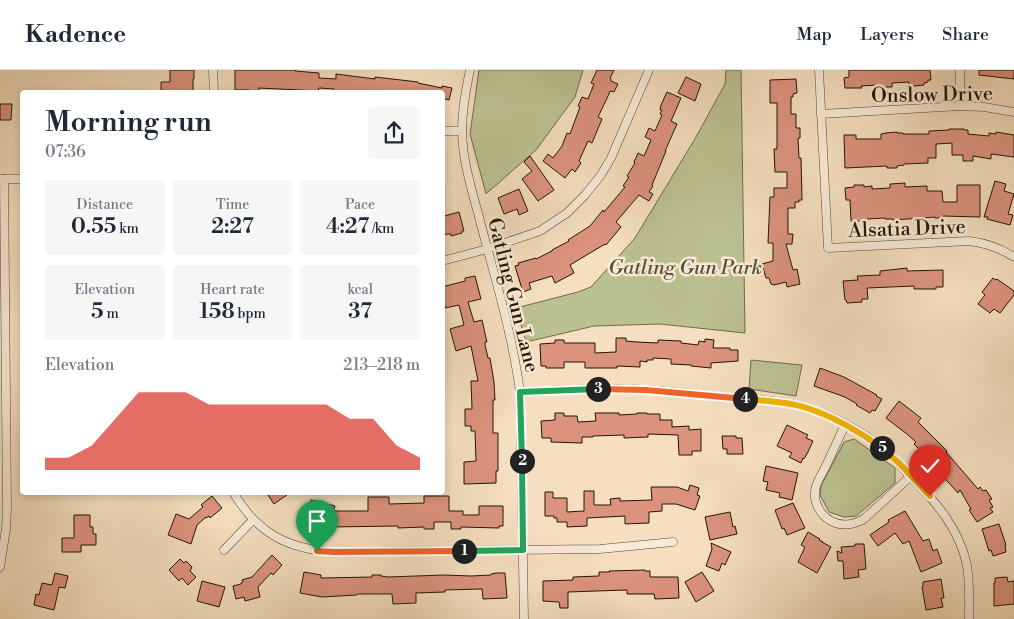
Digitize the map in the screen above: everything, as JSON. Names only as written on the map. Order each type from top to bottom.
[{"type":"street","points":[[213,70],[214,90]]},
{"type":"street","name":"Gatling Gun Lane","points":[[470,70],[464,108],[462,144],[465,162],[509,330],[520,392],[524,619]]},
{"type":"street","points":[[445,259],[487,249],[540,231],[567,213],[601,175],[611,158],[649,70]]},
{"type":"street","points":[[819,70],[821,114]]},
{"type":"street","points":[[960,70],[960,106]]},
{"type":"street","name":"Onslow Drive","points":[[821,114],[960,106],[984,107],[1014,112]]},
{"type":"street","name":"Alsatia Drive","points":[[821,114],[828,248],[969,241],[982,242],[1014,256]]},
{"type":"street","points":[[445,131],[462,131]]},
{"type":"street","points":[[0,567],[6,529],[3,483],[2,179],[20,179]]},
{"type":"street","points":[[520,392],[620,388],[772,401],[810,408],[845,424],[884,449],[900,464],[930,496],[955,530],[967,567],[969,619]]},
{"type":"street","points":[[845,424],[816,486],[816,500],[824,516],[840,524],[849,524],[864,519],[910,476]]},
{"type":"street","points":[[235,495],[254,520],[266,531],[296,547],[317,551],[600,549],[673,542]]},
{"type":"street","points":[[224,550],[254,520]]},
{"type":"green space","points":[[479,70],[583,70],[575,97],[536,150],[486,194],[470,134]]},
{"type":"green space","name":"Gatling Gun Park","points":[[726,70],[741,70],[745,333],[660,324],[594,326],[526,342],[516,308],[591,287],[635,238],[696,137],[725,84]]},
{"type":"green space","points":[[751,360],[802,365],[796,396],[749,389]]},
{"type":"green space","points":[[854,439],[895,468],[895,483],[856,516],[844,517],[829,512],[820,495],[821,486],[844,442]]},
{"type":"building","points":[[170,70],[194,70],[193,90],[161,90],[161,82],[170,82]]},
{"type":"building","points":[[235,70],[295,70],[319,73],[319,78],[336,79],[336,74],[418,82],[442,88],[442,86],[452,88],[449,100],[445,99],[445,90],[334,90],[319,88],[318,90],[298,90],[259,88],[259,90],[235,90]]},
{"type":"building","points":[[597,70],[614,70],[610,78],[611,81],[618,84],[614,92],[610,91],[598,117],[602,119],[592,143],[588,141],[579,161],[581,163],[575,172],[572,169],[565,178],[543,161],[548,154],[553,158],[562,146],[567,133],[570,134],[580,107],[578,106],[582,97],[588,99],[594,84],[591,83]]},
{"type":"building","points":[[849,70],[930,70],[931,80],[928,80],[924,85],[914,86],[909,85],[909,82],[892,83],[892,87],[877,87],[877,85],[861,86],[862,88],[845,88],[844,78],[849,77]]},
{"type":"building","points":[[979,70],[1014,70],[1014,79],[979,75]]},
{"type":"building","points":[[686,77],[701,84],[695,101],[678,93]]},
{"type":"building","points":[[796,79],[797,93],[791,97],[791,114],[796,114],[796,128],[800,128],[800,138],[798,138],[799,158],[801,158],[802,200],[795,202],[795,208],[788,208],[788,234],[793,234],[792,244],[786,244],[793,270],[797,269],[800,284],[787,287],[786,282],[771,284],[769,278],[766,278],[762,264],[773,261],[773,243],[768,243],[770,197],[774,197],[774,188],[787,188],[787,172],[775,172],[774,149],[777,149],[777,103],[770,103],[770,80]]},
{"type":"building","points":[[667,92],[681,98],[671,121],[677,124],[649,192],[653,194],[649,201],[639,195],[616,222],[621,227],[606,245],[570,265],[574,273],[555,283],[552,276],[529,283],[531,289],[523,292],[515,266],[519,265],[518,263],[536,259],[569,241],[590,226],[603,210],[604,212],[625,187],[623,186],[629,177],[627,176],[635,163],[638,153],[644,156],[651,140],[645,137],[649,128],[655,131],[662,115],[660,114],[662,110],[660,110],[661,105]]},
{"type":"building","points":[[0,104],[12,104],[11,120],[0,120]]},
{"type":"building","points":[[964,129],[968,130],[968,134],[989,136],[989,133],[996,134],[996,132],[1014,135],[1014,157],[991,154],[991,159],[973,156],[973,161],[963,161],[963,155],[952,155],[952,143],[936,144],[936,158],[928,158],[928,163],[904,164],[897,166],[897,168],[887,168],[887,166],[845,168],[844,135],[856,135],[856,139],[881,139],[881,134],[886,133],[929,134],[929,131]]},
{"type":"building","points":[[530,156],[554,190],[538,201],[522,179],[532,171],[524,162]]},
{"type":"building","points":[[995,181],[1006,184],[1004,191],[1014,194],[1008,214],[1013,215],[1010,225],[984,217]]},
{"type":"building","points":[[905,183],[905,187],[927,186],[927,191],[942,191],[943,202],[957,202],[957,185],[980,185],[980,217],[943,216],[944,218],[893,220],[885,218],[851,221],[850,200],[846,200],[845,188],[854,187],[854,185],[864,185],[864,187],[872,186],[872,189],[890,188],[890,184]]},
{"type":"building","points":[[519,189],[528,211],[519,215],[517,209],[504,214],[498,198]]},
{"type":"building","points":[[459,212],[464,231],[451,236],[451,234],[445,235],[445,216]]},
{"type":"building","points":[[907,268],[907,271],[943,270],[943,287],[936,287],[936,289],[914,289],[914,286],[867,288],[868,299],[862,299],[862,302],[847,303],[845,300],[843,281],[858,280],[857,276],[880,275],[880,271]]},
{"type":"building","points":[[475,276],[481,299],[468,302],[474,322],[482,320],[487,342],[485,342],[485,345],[488,358],[490,358],[494,382],[493,433],[498,433],[498,471],[496,471],[496,483],[464,484],[464,462],[476,461],[475,431],[471,431],[471,426],[465,426],[465,409],[472,409],[471,381],[478,381],[471,346],[456,351],[450,329],[464,325],[459,305],[445,308],[445,286],[465,281],[465,278]]},
{"type":"building","points":[[993,278],[1014,291],[1014,295],[1000,313],[994,309],[990,313],[978,304],[985,295],[982,292]]},
{"type":"building","points":[[616,338],[626,338],[626,341],[658,343],[658,340],[681,341],[681,343],[698,345],[699,341],[705,342],[705,339],[714,340],[713,348],[738,350],[738,361],[711,363],[711,368],[671,364],[671,359],[653,358],[653,360],[647,360],[647,362],[640,361],[640,367],[585,368],[585,362],[564,362],[564,368],[546,368],[546,366],[541,366],[540,344],[555,343],[555,340],[564,340],[564,343],[595,343],[595,353],[616,352]]},
{"type":"building","points":[[820,368],[844,377],[877,395],[882,399],[875,411],[872,410],[870,413],[845,397],[814,386]]},
{"type":"building","points":[[899,401],[921,418],[918,422],[947,451],[978,489],[980,487],[983,491],[986,490],[992,499],[989,500],[993,507],[990,508],[993,512],[977,522],[960,490],[958,493],[939,472],[941,471],[934,463],[918,450],[914,444],[916,442],[886,418]]},
{"type":"building","points":[[555,413],[564,413],[564,416],[577,416],[578,422],[596,421],[595,413],[619,413],[619,415],[637,413],[660,414],[660,420],[672,420],[672,427],[689,426],[689,430],[701,429],[701,451],[692,451],[692,455],[679,455],[678,435],[648,434],[648,437],[624,438],[624,435],[593,436],[582,437],[582,443],[551,442],[551,438],[542,438],[541,421],[555,420]]},
{"type":"building","points":[[787,425],[808,435],[806,438],[813,441],[801,463],[789,457],[792,453],[777,446]]},
{"type":"building","points":[[722,436],[742,438],[743,454],[727,454],[727,449],[723,449]]},
{"type":"building","points":[[766,466],[798,473],[792,500],[779,497],[780,493],[766,490],[768,482],[763,481]]},
{"type":"building","points":[[690,485],[699,488],[697,495],[700,496],[695,510],[676,504],[662,504],[662,511],[649,512],[649,523],[625,524],[625,516],[587,518],[587,526],[567,527],[567,522],[557,522],[557,518],[554,518],[554,516],[545,516],[545,492],[553,492],[553,498],[567,498],[567,512],[584,511],[584,491],[594,491],[594,505],[611,505],[610,499],[620,498],[620,501],[652,500],[651,487],[677,487],[688,491]]},
{"type":"building","points":[[268,495],[287,495],[274,504]]},
{"type":"building","points":[[212,496],[222,508],[210,518],[209,516],[206,517],[197,525],[191,544],[168,535],[176,514],[189,519]]},
{"type":"building","points":[[424,496],[449,496],[449,511],[463,511],[463,515],[479,515],[479,506],[503,506],[503,526],[499,526],[499,528],[461,527],[461,529],[451,529],[451,522],[434,522],[434,529],[424,529],[424,527],[398,528],[398,526],[329,527],[328,530],[305,523],[311,500],[335,506],[333,511],[368,511],[368,497],[389,497],[389,504],[424,503]]},
{"type":"building","points":[[793,503],[805,528],[787,535],[784,528],[782,529],[775,510]]},
{"type":"building","points":[[905,511],[923,541],[929,539],[933,551],[937,549],[942,563],[921,572],[909,541],[903,544],[895,533],[878,546],[870,535],[889,522],[888,520]]},
{"type":"building","points":[[730,512],[733,527],[735,526],[737,534],[710,540],[705,517]]},
{"type":"building","points":[[74,515],[90,515],[90,527],[93,527],[93,534],[96,534],[96,545],[81,545],[81,552],[62,552],[62,538],[74,538]]},
{"type":"building","points":[[999,524],[1006,545],[1006,552],[993,556],[991,550],[989,551],[982,529]]},
{"type":"building","points":[[808,532],[831,547],[817,573],[798,562],[805,547],[801,545]]},
{"type":"building","points":[[711,543],[731,552],[725,565],[722,563],[719,571],[706,566],[712,549]]},
{"type":"building","points":[[855,544],[864,544],[866,569],[858,570],[859,577],[844,579],[843,561],[838,561],[837,551],[842,553],[841,547],[855,546]]},
{"type":"building","points":[[272,555],[282,565],[273,575],[271,573],[258,587],[260,597],[245,601],[244,597],[236,599],[233,586],[241,584],[242,580],[252,577]]},
{"type":"building","points":[[180,559],[184,563],[186,561],[192,567],[190,571],[196,577],[188,585],[182,578],[179,581],[169,570]]},
{"type":"building","points":[[650,571],[650,577],[678,577],[679,598],[655,599],[654,594],[627,594],[627,590],[568,592],[568,608],[560,608],[559,602],[543,601],[543,581],[573,580],[573,577],[599,576],[599,572]]},
{"type":"building","points":[[304,572],[321,575],[321,578],[372,577],[372,575],[388,577],[471,576],[505,573],[507,598],[483,599],[482,589],[416,593],[416,603],[393,604],[392,594],[322,597],[300,593]]},
{"type":"building","points":[[702,572],[714,591],[696,602],[685,582]]},
{"type":"building","points":[[55,573],[68,576],[65,588],[59,587],[54,610],[34,605],[36,594],[39,595],[42,583],[52,585]]},
{"type":"building","points":[[1007,577],[1008,582],[1014,581],[1014,604],[994,606],[995,578]]},
{"type":"building","points":[[941,579],[944,598],[941,598],[943,607],[926,610],[922,587],[923,582]]},
{"type":"building","points":[[202,581],[225,587],[219,607],[197,601]]},
{"type":"route","points":[[317,551],[523,550],[520,392],[620,388],[772,401],[810,408],[845,424],[884,449],[930,496]]}]
